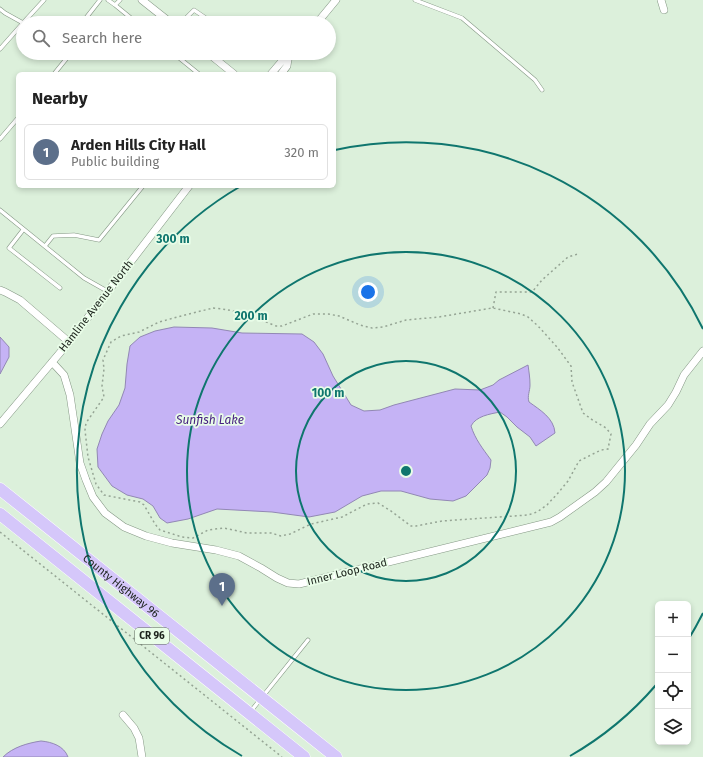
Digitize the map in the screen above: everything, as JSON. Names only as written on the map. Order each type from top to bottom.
[{"type":"main road","name":"County Highway 96","points":[[0,489],[336,757]]},
{"type":"main road","name":"County Highway 96","points":[[0,514],[304,757]]},
{"type":"main road","points":[[0,517],[14,526]]},
{"type":"street","points":[[142,0],[162,16]]},
{"type":"street","points":[[323,16],[336,0]]},
{"type":"street","points":[[661,0],[664,10]]},
{"type":"street","points":[[217,60],[232,72]]},
{"type":"street","points":[[273,72],[282,61],[285,60]]},
{"type":"street","points":[[282,72],[287,66],[288,60]]},
{"type":"street","name":"Hamline Avenue North","points":[[0,424],[69,342],[187,188]]},
{"type":"street","points":[[0,290],[20,300],[69,342]]},
{"type":"street","name":"Inner Loop Road","points":[[52,362],[64,375],[70,395],[80,463],[94,497],[105,513],[124,528],[172,543],[216,550],[239,556],[277,578],[288,583],[299,584],[551,522],[560,517],[595,492],[606,482],[636,445],[650,424],[668,405],[684,375],[703,351]]},
{"type":"street","points":[[123,715],[134,728],[139,738],[142,757]]},
{"type":"lane","points":[[29,16],[44,0]]},
{"type":"lane","points":[[87,16],[100,0]]},
{"type":"lane","points":[[108,0],[128,16]]},
{"type":"lane","points":[[115,5],[120,0]]},
{"type":"lane","points":[[415,0],[462,18],[535,80],[542,90]]},
{"type":"lane","points":[[0,9],[16,19]]},
{"type":"lane","points":[[188,16],[194,10],[203,16]]},
{"type":"lane","points":[[0,49],[16,31]]},
{"type":"lane","points":[[56,72],[66,60]]},
{"type":"lane","points":[[182,60],[197,72]]},
{"type":"lane","points":[[0,139],[16,120]]},
{"type":"lane","points":[[44,246],[53,236],[74,235],[99,240],[141,188]]},
{"type":"lane","points":[[0,210],[84,278],[108,292]]},
{"type":"lane","points":[[24,230],[9,248],[60,288]]},
{"type":"lane","points":[[249,713],[308,640]]},
{"type":"path","points":[[493,308],[496,292],[532,292],[542,280],[568,257],[578,254]]},
{"type":"path","points":[[213,308],[245,313],[276,326],[282,326],[313,314],[328,314],[339,316],[360,325],[372,328],[383,327],[406,320],[439,317],[493,308],[528,317],[557,346],[571,366],[572,382],[583,413],[606,428],[610,434],[608,449],[601,450],[579,461],[568,481],[558,494],[537,512],[528,515],[442,521],[411,526],[378,503],[367,504],[342,517],[311,524],[290,534],[282,536],[271,533],[247,533],[224,528],[208,530],[193,538],[160,530],[144,505],[140,502],[104,495],[96,484],[88,457],[85,430],[86,423],[104,397],[102,386],[104,369],[103,360],[109,345],[121,336],[139,332],[160,322],[213,308]]},
{"type":"path","points":[[0,532],[282,757]]},
{"type":"water","name":"Sunfish Lake","points":[[174,327],[212,328],[242,333],[302,334],[314,342],[323,354],[333,376],[351,405],[364,411],[380,410],[455,389],[480,390],[493,385],[499,380],[528,365],[530,382],[529,402],[542,411],[549,419],[555,433],[536,446],[530,437],[500,412],[484,416],[476,420],[471,426],[477,440],[491,460],[490,468],[487,475],[466,496],[453,501],[430,499],[401,491],[381,491],[362,496],[335,512],[309,517],[272,512],[217,509],[188,519],[167,523],[160,518],[153,506],[143,499],[127,495],[112,486],[98,467],[97,449],[102,434],[108,421],[119,405],[125,388],[130,346],[140,337],[155,331]]},
{"type":"water","points":[[0,337],[9,347],[9,357],[0,374]]},
{"type":"water","points":[[41,741],[49,742],[61,747],[68,757],[3,757],[21,746]]},
{"type":"place","name":"Arden Hills City Hall","points":[[222,606]]}]
